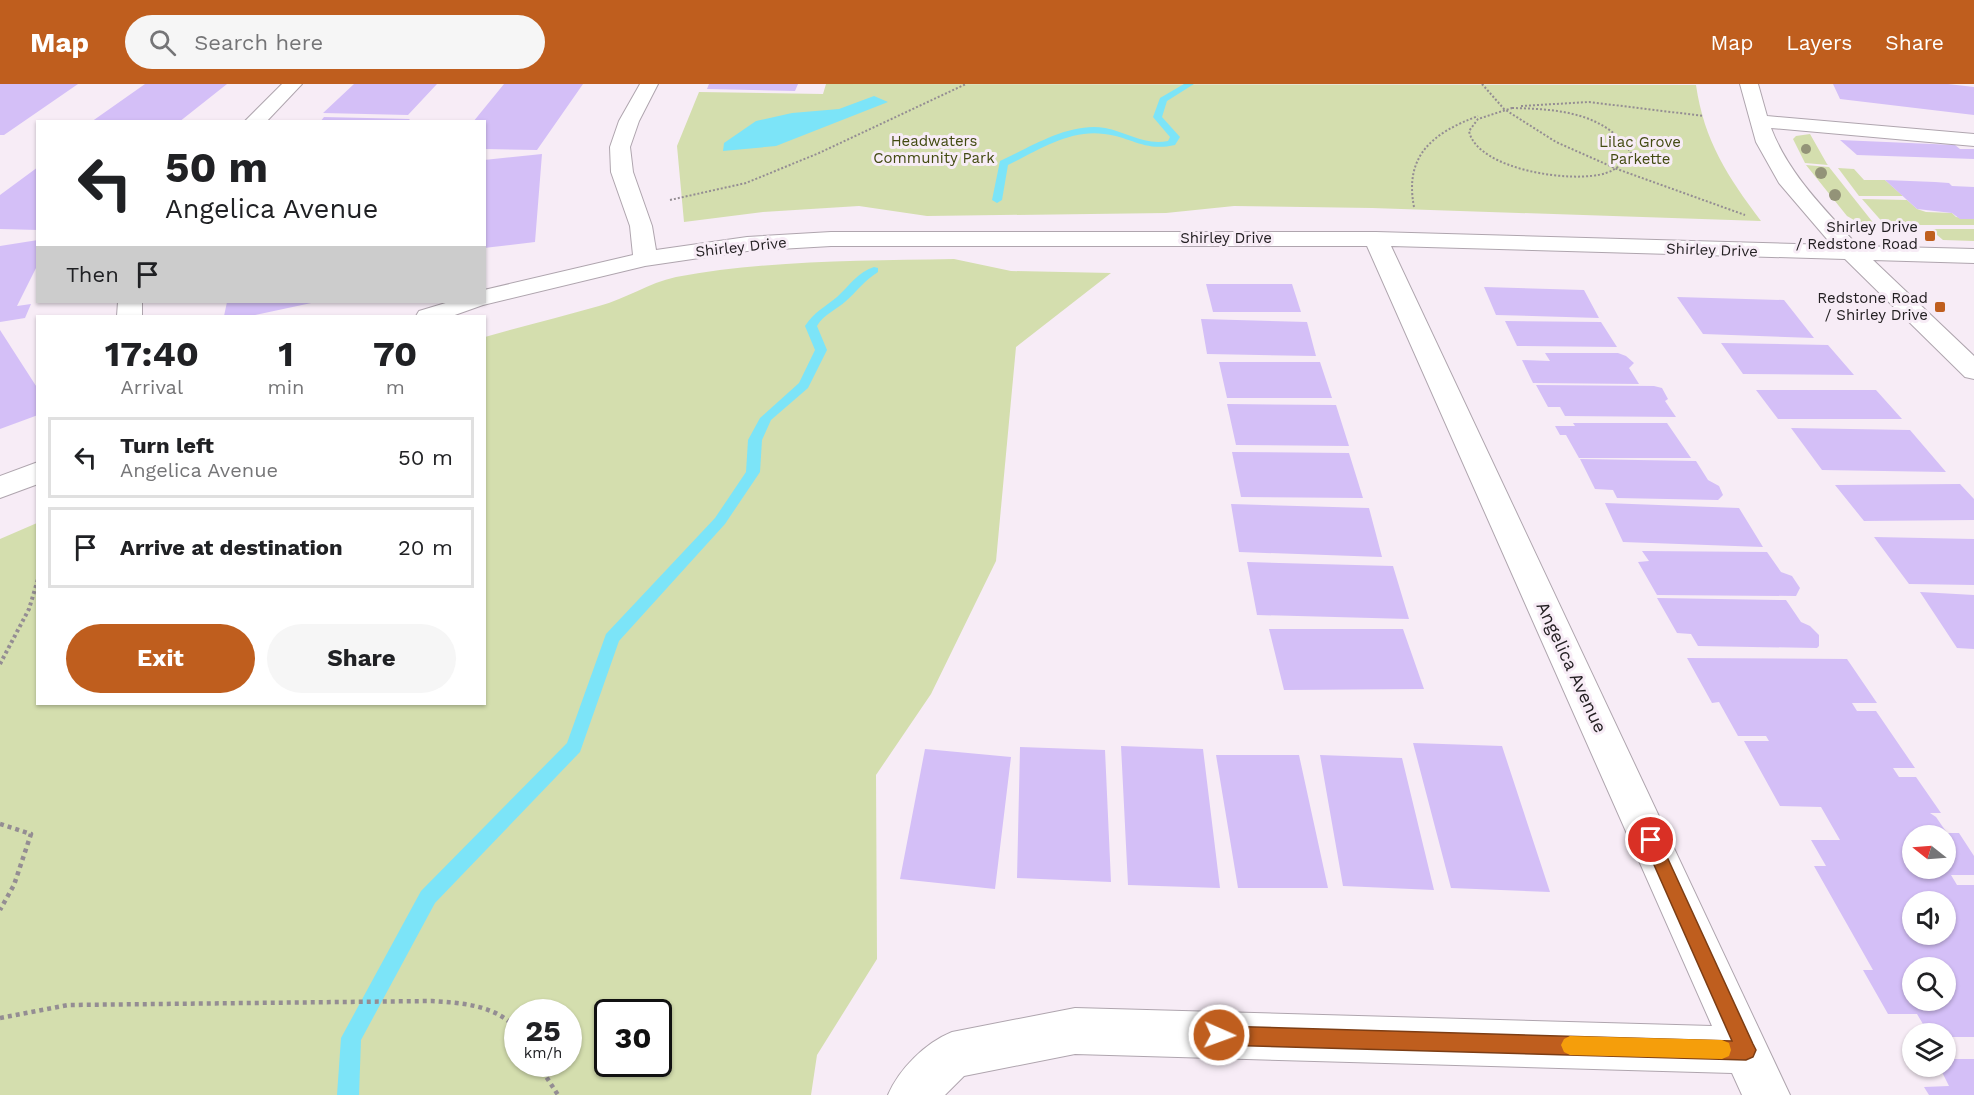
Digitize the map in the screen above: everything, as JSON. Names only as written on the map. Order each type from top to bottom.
[{"type":"street","points":[[256,120],[293,84]]},
{"type":"street","points":[[645,259],[641,226],[622,172],[620,147],[629,121],[649,84]]},
{"type":"street","points":[[1749,84],[1758,122],[1766,142],[1791,183],[1853,254],[1974,370]]},
{"type":"street","points":[[1758,122],[1974,140]]},
{"type":"street","name":"Shirley Drive","points":[[486,298],[645,259],[747,244],[831,239],[1376,239],[1974,256]]},
{"type":"street","name":"Angelica Avenue","points":[[1376,239],[1766,1095]]},
{"type":"street","points":[[431,315],[470,303]]},
{"type":"street","points":[[0,488],[36,473]]},
{"type":"street","points":[[912,1095],[952,1055],[1075,1031],[1746,1050]]},
{"type":"path","points":[[670,200],[746,183],[819,153],[966,84]]},
{"type":"path","points":[[1482,84],[1504,109],[1556,142],[1617,169],[1750,217]]},
{"type":"path","points":[[1416,211],[1410,194],[1411,173],[1420,154],[1436,136],[1453,125],[1493,111],[1548,102],[1599,102],[1704,116]]},
{"type":"path","points":[[1493,111],[1479,116],[1471,124],[1469,134],[1476,146],[1491,157],[1522,169],[1567,177],[1593,176],[1626,164],[1631,153],[1626,142],[1598,123],[1555,110],[1504,109]]},
{"type":"path","points":[[0,664],[29,609],[36,586]]},
{"type":"path","points":[[0,824],[31,834],[14,885],[0,910]]},
{"type":"path","points":[[0,1018],[68,1005],[432,1000],[481,1006],[504,1018]]},
{"type":"path","points":[[546,1077],[558,1095]]},
{"type":"green space","name":"Headwaters Community Park","points":[[826,84],[1696,85],[1705,124],[1719,158],[1761,221],[1372,208],[1234,206],[1166,213],[927,216],[859,206],[763,212],[684,222],[677,146],[699,92],[823,94]]},
{"type":"green space","points":[[1810,134],[1828,165],[1805,163],[1793,139],[1796,136]]},
{"type":"green space","points":[[1806,165],[1829,167],[1875,225],[1861,224],[1847,216]]},
{"type":"green space","points":[[1838,168],[1854,169],[1864,180],[1885,180],[1903,196],[1859,196]]},
{"type":"green space","points":[[1862,199],[1907,200],[1917,209],[1926,212],[1952,213],[1956,217],[1974,219],[1974,225],[1885,225]]},
{"type":"green space","points":[[1930,229],[1974,229],[1974,241],[1943,240]]},
{"type":"green space","points":[[954,259],[1011,271],[1111,273],[1016,347],[996,561],[931,694],[876,775],[877,959],[817,1055],[811,1095],[0,1095],[0,539],[36,523],[36,705],[486,705],[486,337],[609,303],[676,277],[779,264]]},
{"type":"water","points":[[874,96],[888,102],[776,146],[723,151],[724,143],[756,121],[792,113],[839,109]]},
{"type":"building","points":[[0,84],[78,84],[4,135],[0,135]]},
{"type":"building","points":[[145,84],[227,84],[182,120],[94,120]]},
{"type":"building","points":[[354,84],[437,84],[408,115],[323,113]]},
{"type":"building","points":[[504,84],[583,84],[537,150],[486,149],[486,120],[475,120]]},
{"type":"building","points":[[709,84],[798,84],[795,91],[707,89]]},
{"type":"building","points":[[1833,84],[1948,84],[1974,87],[1974,115],[1840,99]]},
{"type":"building","points":[[324,117],[410,119],[409,120],[322,120]]},
{"type":"building","points":[[1840,140],[1955,145],[1960,149],[1974,149],[1974,159],[1857,155]]},
{"type":"building","points":[[542,154],[535,242],[486,248],[486,160]]},
{"type":"building","points":[[36,168],[36,230],[0,229],[0,195]]},
{"type":"building","points":[[1885,180],[1949,183],[1952,186],[1974,187],[1974,219],[1960,219],[1952,213],[1917,209]]},
{"type":"building","points":[[36,240],[36,268],[17,306],[31,304],[25,318],[0,322],[0,246]]},
{"type":"building","points":[[1206,284],[1292,284],[1301,312],[1213,312]]},
{"type":"building","points":[[1484,287],[1584,290],[1599,318],[1496,315]]},
{"type":"building","points":[[1677,297],[1784,300],[1814,338],[1703,334]]},
{"type":"building","points":[[227,303],[311,303],[256,315],[224,315]]},
{"type":"building","points":[[1201,319],[1307,322],[1316,356],[1207,354]]},
{"type":"building","points":[[1505,321],[1601,322],[1617,347],[1517,346]]},
{"type":"building","points":[[0,330],[36,386],[36,416],[0,429]]},
{"type":"building","points":[[1721,343],[1828,345],[1854,375],[1743,374]]},
{"type":"building","points":[[1545,353],[1618,353],[1634,363],[1629,368],[1639,384],[1533,383],[1522,360],[1550,361]]},
{"type":"building","points":[[1219,362],[1320,362],[1332,398],[1227,398]]},
{"type":"building","points":[[1536,385],[1654,386],[1662,388],[1668,399],[1665,401],[1676,417],[1565,416],[1560,407],[1548,407]]},
{"type":"building","points":[[1756,390],[1876,390],[1902,419],[1778,419]]},
{"type":"building","points":[[1227,404],[1336,405],[1349,446],[1236,445]]},
{"type":"building","points":[[1573,423],[1667,423],[1691,458],[1579,458],[1566,435],[1560,435],[1555,426],[1575,426]]},
{"type":"building","points":[[1791,428],[1910,430],[1946,472],[1822,470]]},
{"type":"building","points":[[1232,452],[1349,453],[1363,498],[1241,497]]},
{"type":"building","points":[[1580,459],[1696,461],[1708,480],[1719,486],[1723,495],[1718,500],[1617,498],[1613,490],[1595,489]]},
{"type":"building","points":[[1960,484],[1974,499],[1974,520],[1864,521],[1835,485]]},
{"type":"building","points":[[1605,503],[1739,508],[1763,547],[1623,542]]},
{"type":"building","points":[[1231,504],[1369,508],[1382,557],[1239,552]]},
{"type":"building","points":[[1874,537],[1974,539],[1974,585],[1909,584]]},
{"type":"building","points":[[1642,551],[1767,552],[1781,572],[1792,576],[1800,588],[1796,596],[1657,595],[1638,562],[1649,561]]},
{"type":"building","points":[[1247,562],[1393,566],[1409,619],[1257,615]]},
{"type":"building","points":[[1920,592],[1974,595],[1974,649],[1957,648]]},
{"type":"building","points":[[1657,598],[1786,600],[1801,622],[1810,626],[1819,635],[1819,646],[1817,648],[1698,646],[1691,634],[1677,633]]},
{"type":"building","points":[[1269,629],[1403,629],[1424,689],[1284,690]]},
{"type":"building","points":[[1687,658],[1847,659],[1877,703],[1852,703],[1857,711],[1876,711],[1915,768],[1893,768],[1899,777],[1916,777],[1941,813],[1930,813],[1942,825],[1902,825],[1902,879],[1953,879],[1957,885],[1974,885],[1974,1037],[1956,1037],[1956,1023],[1922,1023],[1917,1014],[1888,1014],[1863,970],[1873,970],[1814,866],[1826,866],[1811,840],[1840,840],[1821,807],[1780,806],[1744,741],[1769,741],[1766,736],[1738,736],[1719,702],[1712,703]]},
{"type":"building","points":[[1413,743],[1502,746],[1550,892],[1451,888]]},
{"type":"building","points":[[1121,746],[1203,749],[1220,888],[1128,885]]},
{"type":"building","points":[[1020,747],[1105,750],[1111,882],[1017,878]]},
{"type":"building","points":[[925,749],[1011,757],[995,889],[900,879]]},
{"type":"building","points":[[1216,755],[1299,755],[1328,888],[1238,888]]},
{"type":"building","points":[[1320,755],[1402,758],[1434,890],[1343,886]]},
{"type":"building","points":[[1956,833],[1959,833],[1974,856],[1974,875],[1956,875]]},
{"type":"building","points":[[1956,1059],[1974,1059],[1974,1095],[1929,1095],[1924,1087],[1949,1086],[1944,1077],[1956,1077]]},
{"type":"waterway","points":[[997,200],[1003,163],[1048,142],[1072,134],[1095,130],[1115,133],[1152,145],[1172,143],[1175,137],[1157,117],[1163,100],[1190,84]]},
{"type":"waterway","points":[[348,1095],[351,1038],[428,897],[574,747],[612,638],[720,521],[753,472],[755,440],[766,418],[804,385],[816,364],[821,350],[811,326],[814,321],[874,270]]},
{"type":"slow traffic","points":[[1570,1045],[1722,1050]]},
{"type":"place","name":"Shirley Drive / Redstone Road","points":[[1930,236]]},
{"type":"place","name":"Redstone Road / Shirley Drive","points":[[1940,307]]},
{"type":"route","points":[[1219,1035],[1746,1050],[1651,840]]},
{"type":"park label","name":"Lilac Grove Parkette","points":[[1640,150]]}]
